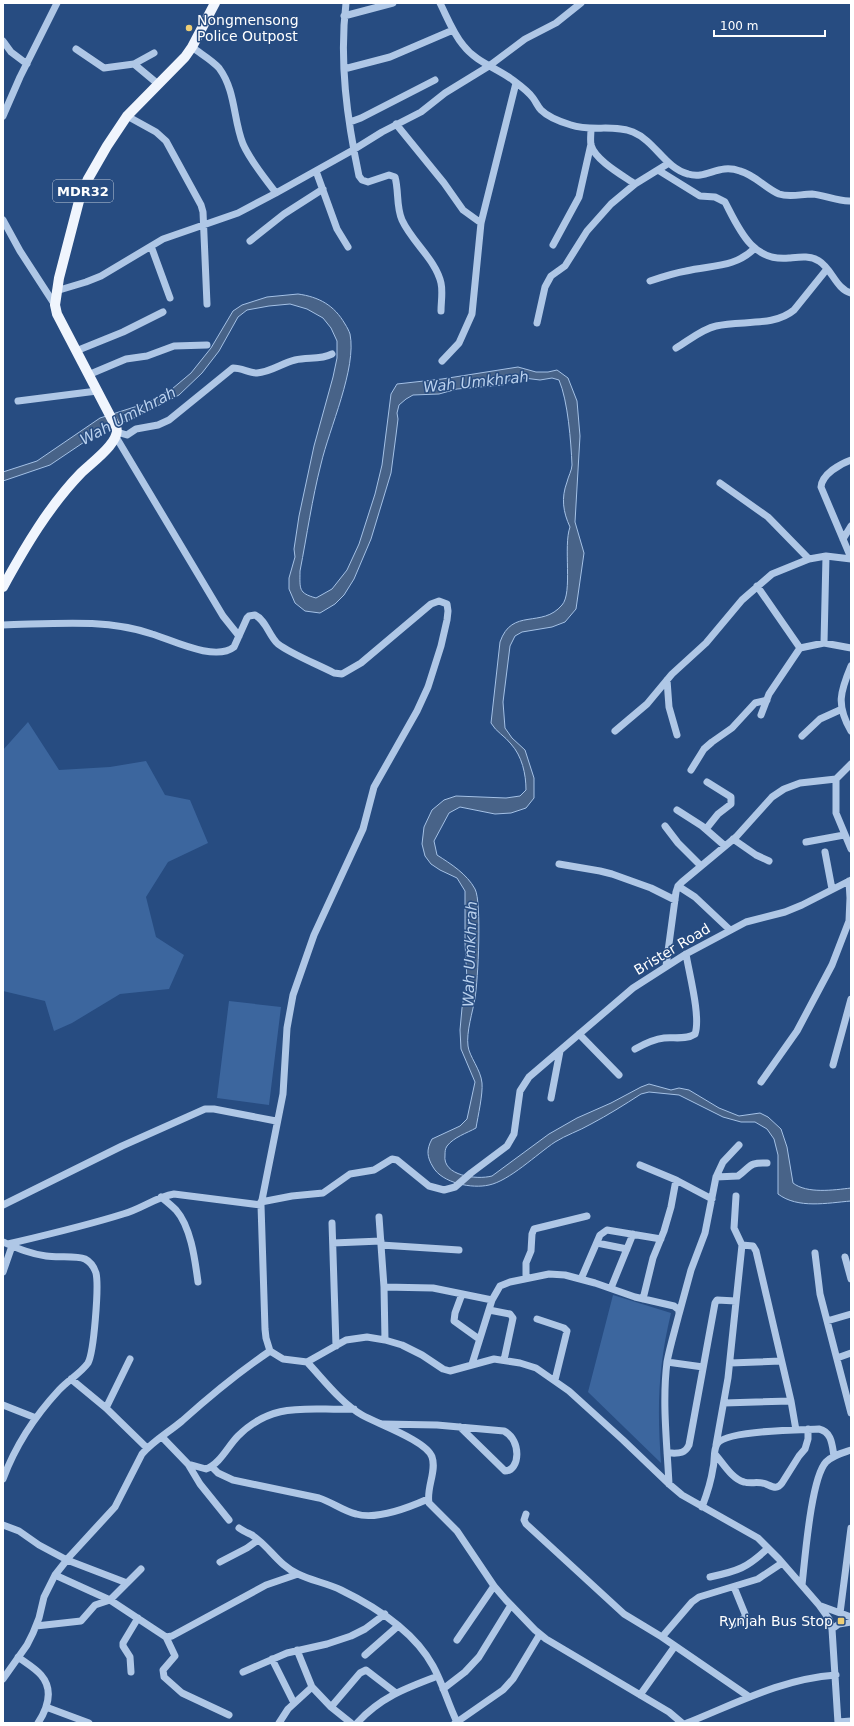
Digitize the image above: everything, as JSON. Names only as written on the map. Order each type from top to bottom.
[{"type":"main road","name":"MDR32","points":[[117,432],[61,323],[55,305],[56,291],[74,220],[84,189],[107,146],[127,116],[192,48],[215,3]]},
{"type":"main road","points":[[3,587],[43,520],[58,500],[117,432]]},
{"type":"street","points":[[3,116],[6,105],[57,3]]},
{"type":"street","points":[[346,3],[344,16],[345,94],[353,150],[359,176],[362,180],[368,182],[389,175],[395,177],[399,214],[412,238],[440,278],[441,311]]},
{"type":"street","points":[[344,16],[393,3]]},
{"type":"street","points":[[440,3],[457,38],[472,55],[516,83],[532,97],[541,110],[549,116],[570,125],[591,129],[626,129],[635,133],[653,146],[675,169],[685,174],[699,176],[717,169],[735,169],[752,176],[779,193],[787,196],[814,194],[851,201]]},
{"type":"street","points":[[56,291],[101,276],[174,234],[203,226],[238,213],[276,193],[396,124],[421,112],[445,94],[489,66],[525,39],[556,23],[581,3]]},
{"type":"street","points":[[344,69],[390,57],[453,30]]},
{"type":"street","points":[[3,41],[11,52],[27,64]]},
{"type":"street","points":[[192,48],[214,63],[222,74],[232,94],[238,128],[244,146],[250,157],[276,193]]},
{"type":"street","points":[[76,49],[104,68],[134,64],[154,53]]},
{"type":"street","points":[[134,64],[158,84]]},
{"type":"street","points":[[350,122],[361,118],[435,80]]},
{"type":"street","points":[[442,360],[459,343],[472,314],[481,223],[516,83]]},
{"type":"street","points":[[127,116],[156,132],[166,141],[201,205],[207,304]]},
{"type":"street","points":[[396,124],[444,183],[463,210],[481,223]]},
{"type":"street","points":[[553,245],[579,197],[591,144],[591,129]]},
{"type":"street","points":[[591,144],[594,152],[600,158],[635,184]]},
{"type":"street","points":[[536,323],[545,287],[551,276],[565,266],[586,231],[611,204],[635,184],[670,163]]},
{"type":"street","points":[[658,170],[700,196],[715,197],[725,202],[738,229],[755,248],[764,255],[782,259],[805,257],[814,258],[820,261],[842,288],[851,293]]},
{"type":"street","points":[[316,171],[337,229],[348,247]]},
{"type":"street","points":[[250,241],[284,214],[323,190]]},
{"type":"street","points":[[3,220],[55,305]]},
{"type":"street","points":[[151,246],[170,298]]},
{"type":"street","points":[[650,281],[685,271],[740,261],[755,248]]},
{"type":"street","points":[[676,348],[700,333],[715,326],[768,320],[788,315],[794,310],[827,269]]},
{"type":"street","points":[[76,351],[123,332],[163,312]]},
{"type":"street","points":[[88,375],[126,359],[147,356],[174,346],[207,345]]},
{"type":"street","points":[[117,432],[122,435],[127,435],[136,429],[158,425],[169,420],[233,368],[240,368],[252,373],[268,371],[293,361],[324,358],[332,354]]},
{"type":"street","points":[[18,401],[97,391]]},
{"type":"street","points":[[117,432],[223,616],[239,636]]},
{"type":"street","points":[[615,731],[647,704],[667,680],[706,643],[742,600],[756,586],[772,574],[809,559],[826,556],[851,558],[821,487],[821,483],[824,478],[838,466],[851,460]]},
{"type":"street","points":[[720,482],[768,517],[809,559]]},
{"type":"street","points":[[843,539],[851,526]]},
{"type":"street","points":[[824,643],[826,556]]},
{"type":"street","points":[[756,586],[800,648]]},
{"type":"street","points":[[3,625],[84,624],[119,626],[153,634],[185,647],[206,651],[231,650],[236,644],[247,618],[255,615],[261,620],[280,646],[334,673],[342,674],[361,663],[431,604],[436,601],[447,604],[448,611],[441,646],[428,687],[417,711],[374,787],[363,829],[314,935],[299,974],[290,1008],[283,1094],[276,1121],[261,1204],[265,1329],[270,1351],[283,1359],[307,1362],[346,1340],[367,1337],[385,1340],[402,1346],[422,1355],[442,1369],[450,1371],[457,1371],[472,1364],[494,1359],[520,1363],[536,1368],[555,1380],[569,1391],[682,1495],[758,1538],[802,1585],[829,1619],[832,1629],[836,1675],[838,1723],[851,1721]]},
{"type":"street","points":[[761,715],[767,700],[800,648],[824,643],[851,648]]},
{"type":"street","points":[[851,666],[842,688],[842,709],[851,731]]},
{"type":"street","points":[[667,680],[669,707],[677,735]]},
{"type":"street","points":[[691,770],[704,750],[712,742],[732,728],[755,703],[767,700]]},
{"type":"street","points":[[802,736],[820,719],[842,709]]},
{"type":"street","points":[[666,966],[678,886],[733,839],[772,797],[784,789],[800,783],[836,779],[851,764]]},
{"type":"street","points":[[836,779],[836,813],[851,850]]},
{"type":"street","points":[[706,829],[718,814],[731,804],[732,800],[731,797],[707,782]]},
{"type":"street","points":[[677,810],[706,829],[725,846]]},
{"type":"street","points":[[665,826],[678,843],[701,866]]},
{"type":"street","points":[[806,842],[844,835]]},
{"type":"street","points":[[733,839],[756,855],[769,861]]},
{"type":"street","points":[[825,852],[832,889]]},
{"type":"street","points":[[559,864],[612,874],[651,888],[675,900]]},
{"type":"street","points":[[761,1082],[797,1031],[832,965],[849,921],[850,881]]},
{"type":"street","name":"Brister Road","points":[[261,1204],[292,1196],[323,1193],[350,1174],[374,1170],[392,1159],[397,1160],[429,1186],[437,1189],[450,1190],[456,1187],[471,1173],[507,1146],[514,1134],[520,1091],[529,1077],[633,988],[686,954],[746,922],[796,907],[850,881]]},
{"type":"street","points":[[678,886],[695,897],[730,930]]},
{"type":"street","points":[[635,1049],[657,1040],[688,1037],[695,1034],[697,1029],[696,1012],[686,954]]},
{"type":"street","points":[[833,1065],[851,1000]]},
{"type":"street","points":[[579,1034],[620,1075]]},
{"type":"street","points":[[552,1098],[560,1051]]},
{"type":"street","points":[[3,1205],[122,1146],[205,1109],[214,1109],[276,1121]]},
{"type":"street","points":[[669,1484],[666,1392],[668,1362],[691,1270],[705,1233],[716,1176],[724,1162],[739,1146]]},
{"type":"street","points":[[716,1176],[738,1176],[750,1164],[757,1162],[767,1163]]},
{"type":"street","points":[[640,1165],[676,1180],[712,1199]]},
{"type":"street","points":[[643,1299],[653,1258],[661,1239],[671,1206],[676,1180]]},
{"type":"street","points":[[8,1244],[102,1221],[128,1213],[161,1197],[174,1194],[261,1204]]},
{"type":"street","points":[[702,1507],[708,1492],[730,1363],[742,1245],[734,1228],[736,1196]]},
{"type":"street","points":[[161,1197],[176,1210],[184,1223],[193,1251],[198,1282]]},
{"type":"street","points":[[526,1278],[526,1263],[531,1251],[532,1234],[534,1229],[587,1216]]},
{"type":"street","points":[[379,1217],[384,1286],[385,1340]]},
{"type":"street","points":[[332,1223],[336,1346]]},
{"type":"street","points":[[581,1278],[600,1235],[606,1230],[661,1239]]},
{"type":"street","points":[[611,1288],[633,1234]]},
{"type":"street","points":[[333,1243],[381,1243],[459,1250]]},
{"type":"street","points":[[597,1243],[627,1249]]},
{"type":"street","points":[[3,1272],[8,1244]]},
{"type":"street","points":[[3,1479],[21,1438],[57,1392],[83,1368],[91,1357],[98,1297],[96,1272],[92,1264],[78,1257],[44,1256],[23,1251],[8,1244]]},
{"type":"street","points":[[742,1245],[753,1246],[756,1251],[791,1401],[796,1430]]},
{"type":"street","points":[[815,1253],[818,1284],[851,1413]]},
{"type":"street","points":[[845,1257],[851,1279]]},
{"type":"street","points":[[472,1364],[492,1300],[496,1292],[504,1284],[526,1278],[549,1274],[581,1278],[643,1299],[674,1306],[679,1310],[679,1314]]},
{"type":"street","points":[[384,1286],[434,1288],[492,1300]]},
{"type":"street","points":[[462,1294],[455,1313],[454,1321],[479,1340]]},
{"type":"street","points":[[667,1453],[682,1453],[686,1451],[689,1445],[715,1302],[717,1300],[736,1301]]},
{"type":"street","points":[[489,1310],[510,1314],[513,1318],[504,1360]]},
{"type":"street","points":[[827,1321],[851,1314]]},
{"type":"street","points":[[537,1319],[567,1329],[555,1380]]},
{"type":"street","points":[[3,1679],[27,1644],[36,1626],[44,1597],[55,1575],[115,1507],[142,1454],[147,1448],[162,1437],[203,1401],[270,1351]]},
{"type":"street","points":[[837,1358],[851,1353]]},
{"type":"street","points":[[106,1408],[130,1359]]},
{"type":"street","points":[[730,1363],[781,1361]]},
{"type":"street","points":[[307,1362],[337,1394],[354,1409],[379,1424],[409,1438],[429,1452],[434,1463],[428,1499],[434,1509],[463,1539],[494,1586],[540,1634],[669,1712],[682,1723]]},
{"type":"street","points":[[668,1362],[703,1367]]},
{"type":"street","points":[[71,1379],[106,1408],[147,1448]]},
{"type":"street","points":[[724,1403],[791,1401]]},
{"type":"street","points":[[3,1405],[36,1418]]},
{"type":"street","points":[[188,1464],[202,1468],[212,1467],[243,1432],[255,1423],[278,1412],[295,1408],[354,1409]]},
{"type":"street","points":[[379,1424],[437,1425],[497,1430],[510,1434],[516,1443],[517,1450],[515,1462],[511,1469],[508,1471],[502,1468],[460,1428]]},
{"type":"street","points":[[715,1454],[739,1480],[761,1483],[776,1488],[782,1483],[805,1449],[808,1439],[808,1429]]},
{"type":"street","points":[[716,1446],[722,1439],[732,1436],[819,1429],[828,1433],[834,1456]]},
{"type":"street","points":[[162,1437],[188,1464],[200,1484],[230,1520]]},
{"type":"street","points":[[802,1585],[816,1484],[821,1469],[834,1456],[851,1450]]},
{"type":"street","points":[[212,1467],[225,1477],[319,1498],[356,1515],[378,1515],[410,1507],[428,1499]]},
{"type":"street","points":[[526,1514],[524,1520],[526,1524],[624,1614],[662,1637],[748,1696]]},
{"type":"street","points":[[3,1524],[19,1531],[67,1560],[127,1582]]},
{"type":"street","points":[[239,1528],[252,1535],[280,1562],[298,1574],[336,1587],[385,1614],[423,1651],[438,1676],[456,1722],[504,1690],[513,1679],[540,1634]]},
{"type":"street","points":[[840,1613],[851,1528]]},
{"type":"street","points":[[220,1562],[247,1548],[258,1540]]},
{"type":"street","points":[[710,1577],[742,1568],[755,1560],[768,1548]]},
{"type":"street","points":[[662,1637],[688,1606],[699,1597],[758,1579],[782,1563]]},
{"type":"street","points":[[36,1626],[77,1622],[85,1618],[95,1605],[110,1600],[141,1569]]},
{"type":"street","points":[[166,1637],[172,1636],[266,1585],[298,1574]]},
{"type":"street","points":[[55,1575],[110,1600],[166,1637],[175,1656],[163,1670],[164,1677],[182,1693],[229,1715]]},
{"type":"street","points":[[457,1640],[494,1586]]},
{"type":"street","points":[[732,1625],[745,1618],[745,1614],[734,1587]]},
{"type":"street","points":[[443,1689],[465,1672],[480,1657],[511,1605]]},
{"type":"street","points":[[819,1605],[851,1617]]},
{"type":"street","points":[[243,1672],[297,1650],[327,1644],[351,1636],[385,1614]]},
{"type":"street","points":[[131,1672],[130,1657],[123,1646],[123,1643],[138,1618]]},
{"type":"street","points":[[832,1629],[839,1624],[851,1622]]},
{"type":"street","points":[[365,1655],[398,1626]]},
{"type":"street","points":[[640,1695],[675,1646]]},
{"type":"street","points":[[297,1650],[312,1686],[331,1707],[351,1723]]},
{"type":"street","points":[[18,1657],[41,1675],[46,1683],[48,1693],[46,1707],[38,1723]]},
{"type":"street","points":[[272,1659],[294,1703]]},
{"type":"street","points":[[331,1707],[360,1673],[366,1670],[396,1693]]},
{"type":"street","points":[[687,1723],[748,1696],[787,1683],[812,1677],[836,1675]]},
{"type":"street","points":[[357,1723],[378,1704],[396,1693],[438,1676]]},
{"type":"street","points":[[279,1723],[284,1714],[312,1686]]},
{"type":"street","points":[[46,1707],[90,1723]]},
{"type":"shaded area","points":[[28,722],[59,770],[110,767],[146,761],[165,795],[190,800],[208,843],[168,862],[146,897],[156,937],[184,955],[169,989],[120,994],[72,1023],[54,1031],[45,1001],[3,991],[3,750]]},
{"type":"shaded area","points":[[229,1001],[281,1007],[269,1105],[217,1098]]},
{"type":"shaded area","points":[[613,1295],[671,1313],[663,1351],[661,1370],[659,1424],[661,1463],[588,1392]]},
{"type":"water","name":"Wah Umkhrah","points":[[298,294],[313,297],[325,303],[341,317],[350,334],[351,348],[350,364],[346,381],[318,477],[300,571],[301,589],[310,596],[316,598],[332,589],[347,570],[359,544],[375,494],[382,465],[391,394],[397,384],[442,379],[518,367],[536,372],[557,370],[568,378],[577,401],[580,436],[575,522],[584,553],[576,609],[565,622],[552,627],[522,632],[515,636],[510,646],[503,702],[505,728],[512,738],[525,750],[534,778],[534,798],[526,808],[511,813],[495,814],[460,807],[449,813],[434,841],[437,855],[458,870],[468,879],[475,889],[479,925],[475,998],[469,1028],[468,1046],[481,1078],[481,1099],[476,1128],[457,1138],[446,1148],[446,1162],[449,1168],[462,1175],[470,1177],[492,1176],[549,1134],[577,1118],[649,1084],[671,1090],[679,1088],[689,1090],[719,1108],[739,1116],[760,1113],[768,1117],[781,1129],[787,1147],[793,1183],[806,1189],[813,1190],[851,1188],[851,1201],[813,1204],[794,1202],[786,1199],[778,1194],[778,1155],[774,1139],[767,1129],[755,1122],[741,1122],[723,1117],[679,1095],[649,1092],[641,1094],[597,1121],[559,1140],[514,1173],[489,1185],[474,1186],[458,1184],[450,1181],[437,1173],[429,1160],[428,1150],[432,1139],[460,1126],[467,1119],[475,1082],[461,1049],[460,1030],[467,980],[465,891],[457,878],[431,864],[425,856],[422,844],[424,827],[432,810],[444,800],[456,796],[506,798],[520,796],[526,790],[524,772],[518,754],[509,741],[495,729],[491,723],[500,642],[505,631],[520,621],[546,616],[554,612],[562,605],[567,590],[567,546],[570,527],[564,510],[563,499],[572,465],[567,410],[559,380],[552,378],[540,380],[524,378],[511,379],[503,385],[457,389],[439,394],[413,395],[399,405],[391,473],[371,539],[354,579],[344,595],[335,604],[320,613],[305,611],[295,603],[289,589],[289,578],[295,557],[294,549],[299,516],[314,446],[337,358],[337,341],[331,328],[323,318],[307,309],[290,304],[247,310],[238,317],[219,351],[202,373],[179,395],[132,419],[105,428],[50,465],[3,481],[3,472],[37,461],[100,418],[147,403],[172,389],[191,373],[211,348],[233,311],[242,305],[267,297]]},
{"type":"place","name":"Nongmensong Police Outpost","points":[[189,28]]},
{"type":"place","name":"Rynjah Bus Stop","points":[[841,1621]]}]
